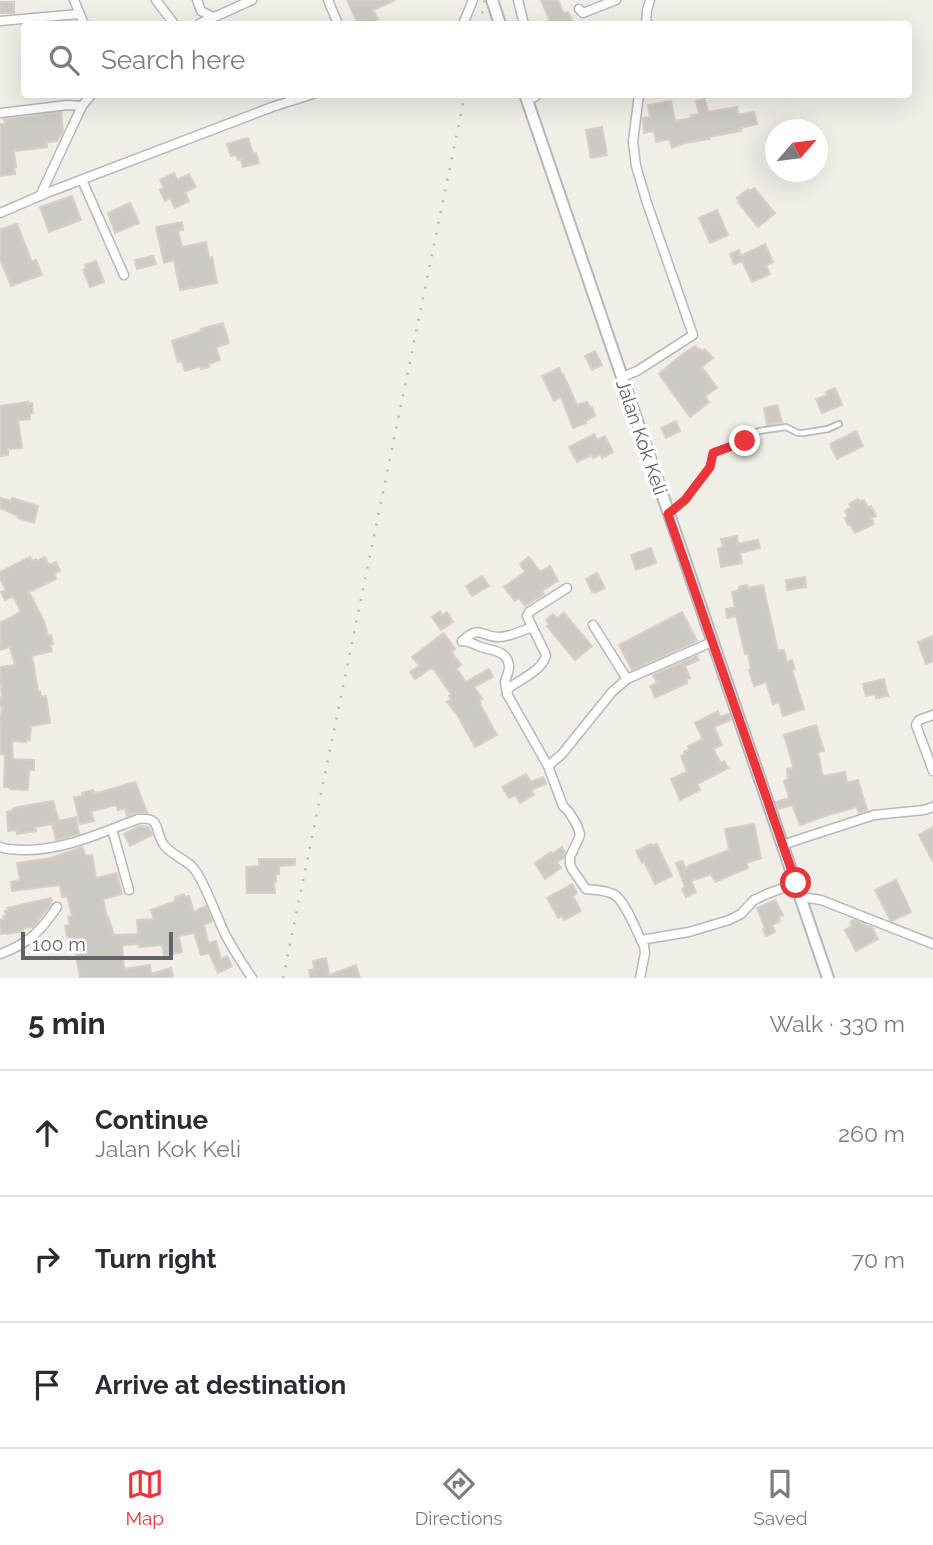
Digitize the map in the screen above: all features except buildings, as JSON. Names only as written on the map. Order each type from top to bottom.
[{"type":"street","points":[[74,0],[82,21]]},
{"type":"street","points":[[156,0],[172,21]]},
{"type":"street","points":[[197,0],[201,11],[199,21]]},
{"type":"street","points":[[204,21],[252,0]]},
{"type":"street","points":[[328,0],[337,21]]},
{"type":"street","points":[[464,21],[473,0]]},
{"type":"street","points":[[518,0],[523,21]]},
{"type":"street","points":[[579,9],[583,13],[616,0]]},
{"type":"street","points":[[640,0],[650,2],[647,21]]},
{"type":"street","points":[[201,11],[213,17]]},
{"type":"street","points":[[0,20],[79,14]]},
{"type":"street","points":[[40,196],[82,106],[89,98]]},
{"type":"street","points":[[0,213],[300,98]]},
{"type":"street","name":"Jalan Kok Keli","points":[[530,98],[668,514],[828,978]]},
{"type":"street","points":[[622,377],[637,371],[693,335],[636,166],[633,142],[638,98]]},
{"type":"street","points":[[0,113],[68,105],[82,106]]},
{"type":"street","points":[[82,180],[124,275]]},
{"type":"street","points":[[507,694],[509,688],[544,662],[546,654],[527,616],[529,612],[567,588]]},
{"type":"street","points":[[593,625],[627,679]]},
{"type":"street","points":[[532,627],[501,637],[476,632],[462,642],[471,641],[500,652],[509,664],[505,683],[507,694],[548,766],[563,806],[580,834],[570,857],[572,870],[586,888],[613,894],[620,900],[644,946],[639,978]]},
{"type":"street","points":[[548,766],[562,754],[612,692],[627,679],[712,642]]},
{"type":"street","points":[[933,715],[919,720],[916,725],[933,772]]},
{"type":"street","points":[[782,845],[874,815],[933,807]]},
{"type":"street","points":[[0,847],[52,849],[138,819],[152,820],[166,848],[196,870],[225,934],[252,978]]},
{"type":"street","points":[[112,829],[129,890]]},
{"type":"street","points":[[641,940],[689,932],[729,920],[741,914],[754,900],[796,883]]},
{"type":"street","points":[[801,897],[821,900],[933,944]]},
{"type":"street","points":[[0,954],[31,939],[57,907]]},
{"type":"lane","points":[[668,514],[685,500],[710,467],[713,453],[742,443],[759,432],[786,427],[803,433],[828,429],[839,424]]},
{"type":"railway","points":[[481,21],[485,0]]},
{"type":"railway","points":[[283,978],[464,98]]},
{"type":"route","points":[[745,441],[713,453],[710,467],[685,500],[668,514],[796,883]]}]
